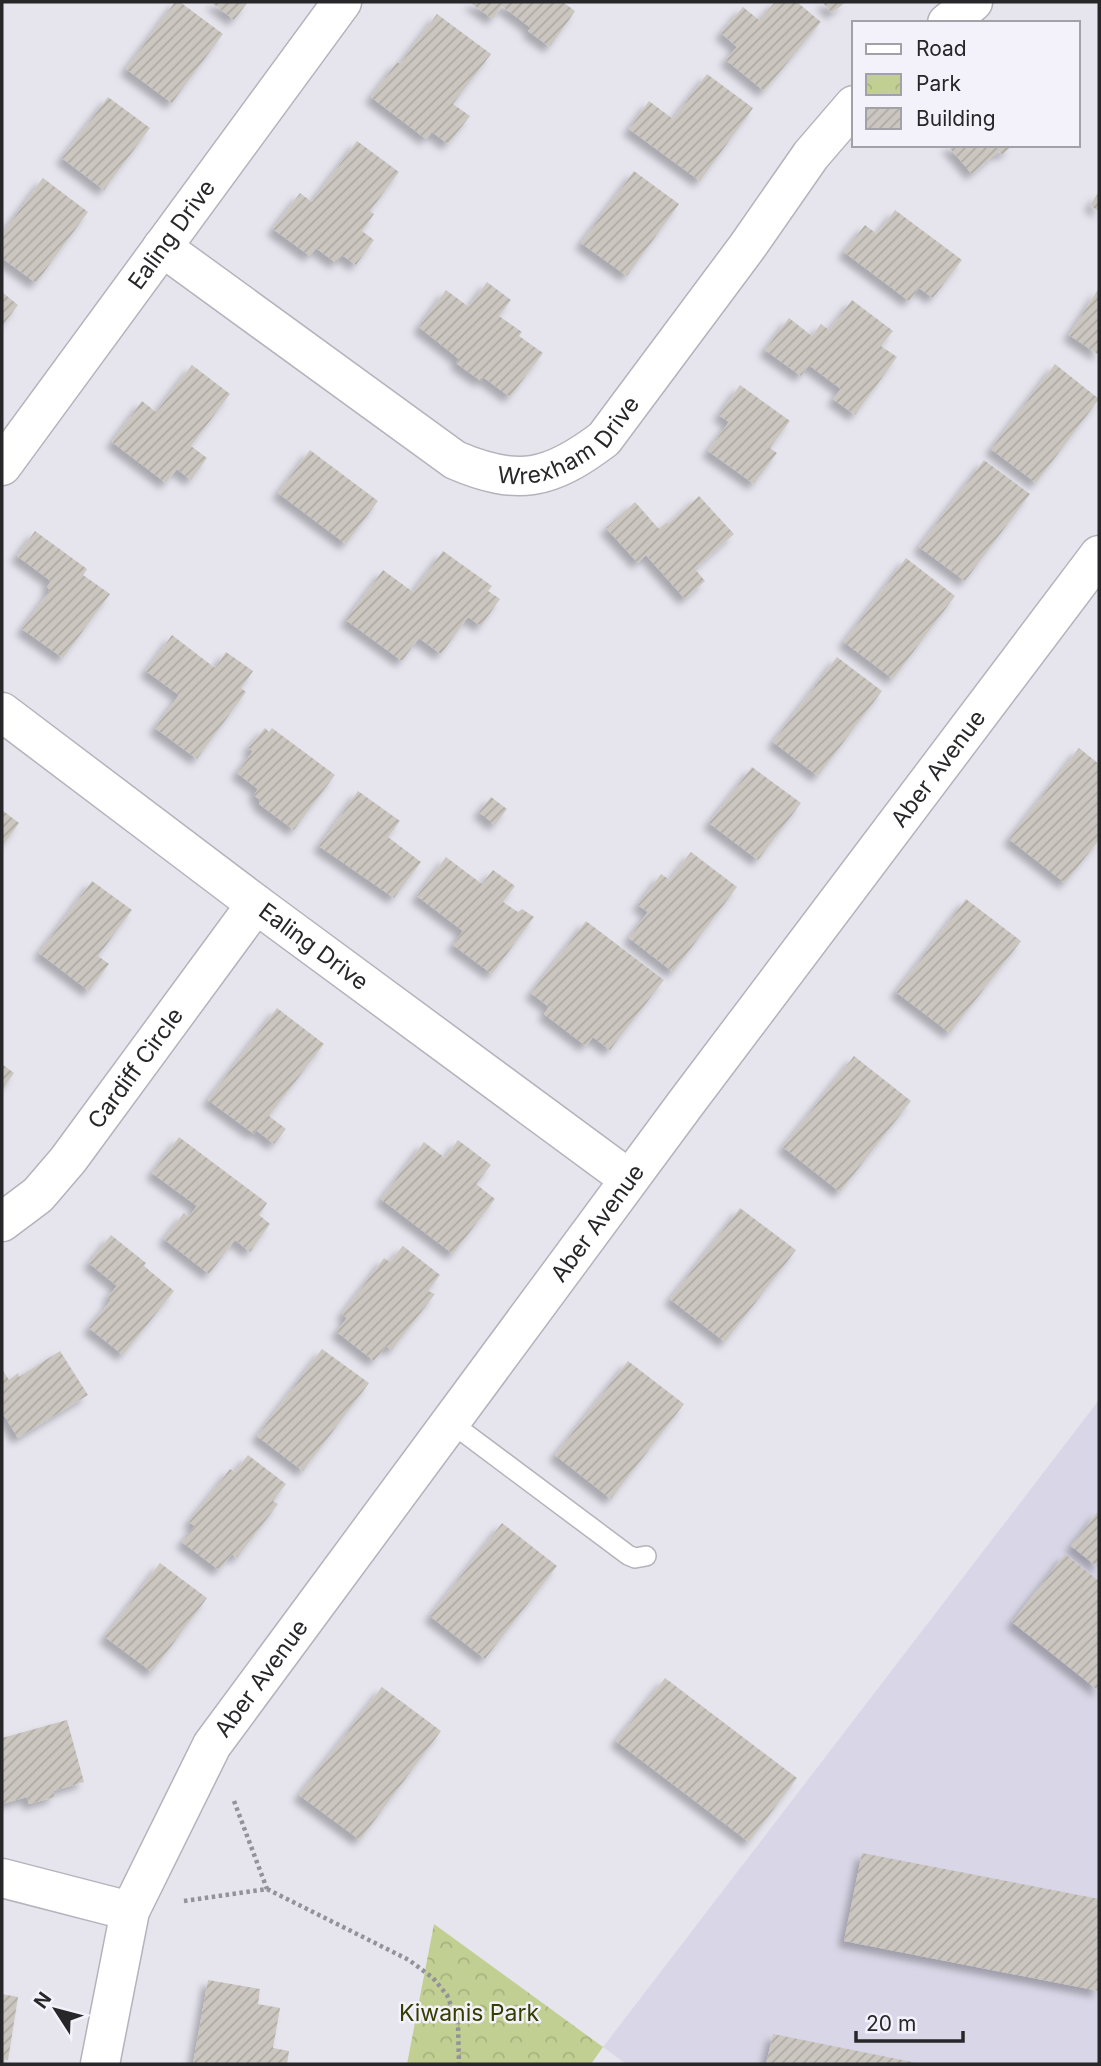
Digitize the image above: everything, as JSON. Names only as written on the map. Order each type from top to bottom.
[{"type":"street","name":"Ealing Drive","points":[[2,466],[342,2]]},
{"type":"street","points":[[949,21],[972,2]]},
{"type":"street","name":"Wrexham Drive","points":[[162,247],[456,460],[482,472],[507,477],[554,471],[578,459],[604,439],[747,247],[811,155],[852,107]]},
{"type":"street","name":"Aber Avenue","points":[[100,2064],[130,1911],[212,1745],[629,1179],[1099,555]]},
{"type":"street","name":"Ealing Drive","points":[[2,712],[629,1179]]},
{"type":"street","name":"Cardiff Circle","points":[[2,1222],[38,1195],[68,1160],[257,904]]},
{"type":"street","points":[[2,1878],[130,1911]]},
{"type":"lane","points":[[450,1422],[628,1555],[635,1558],[646,1556]]},
{"type":"path","points":[[234,1801],[267,1889]]},
{"type":"path","points":[[184,1901],[267,1889],[409,1959],[433,1978],[447,1995],[458,2024],[459,2064]]},
{"type":"shaded area","points":[[1099,1400],[1099,2064],[626,2064],[603,2047]]},
{"type":"green space","name":"Kiwanis Park","points":[[434,1924],[603,2047],[591,2064],[407,2064]]},
{"type":"building","points":[[175,2],[180,2],[223,34],[172,103],[126,69]]},
{"type":"building","points":[[211,2],[248,2],[234,20]]},
{"type":"building","points":[[469,2],[563,2],[575,11],[550,47],[528,31],[531,28],[502,6],[493,19]]},
{"type":"building","points":[[775,2],[797,2],[821,22],[764,91],[726,60],[737,47],[721,33],[743,7],[759,20]]},
{"type":"building","points":[[822,2],[846,2],[832,13]]},
{"type":"building","points":[[437,14],[491,54],[453,104],[470,116],[448,144],[432,132],[426,139],[371,97],[397,62],[400,64]]},
{"type":"building","points":[[707,74],[753,108],[700,181],[629,129],[649,101],[673,119]]},
{"type":"building","points":[[108,97],[150,128],[104,190],[62,158]]},
{"type":"building","points":[[357,141],[399,172],[370,211],[374,214],[362,231],[374,240],[356,265],[342,255],[336,263],[316,248],[310,256],[273,229],[300,193],[312,202]]},
{"type":"building","points":[[949,147],[1011,147],[1002,155],[999,151],[972,174]]},
{"type":"building","points":[[634,171],[679,204],[627,276],[581,243]]},
{"type":"building","points":[[43,178],[88,212],[36,283],[2,258],[2,234]]},
{"type":"building","points":[[1099,192],[1099,212],[1090,205]]},
{"type":"building","points":[[895,210],[962,260],[933,298],[919,288],[909,301],[844,252],[865,225],[877,234]]},
{"type":"building","points":[[487,282],[511,300],[499,316],[522,332],[519,336],[543,353],[510,397],[483,377],[481,381],[456,363],[459,359],[419,327],[446,290],[469,307]]},
{"type":"building","points":[[1099,288],[1099,355],[1069,335]]},
{"type":"building","points":[[2,292],[18,305],[2,326]]},
{"type":"building","points":[[852,300],[893,331],[881,346],[897,357],[855,415],[833,399],[841,389],[809,365],[801,376],[765,350],[789,318],[812,336],[821,324],[829,330]]},
{"type":"building","points":[[1055,364],[1099,399],[1036,483],[991,449]]},
{"type":"building","points":[[192,365],[230,394],[191,446],[207,458],[191,480],[177,469],[166,483],[112,442],[142,401],[156,412]]},
{"type":"building","points":[[740,385],[790,421],[770,448],[777,453],[754,484],[708,451],[729,422],[719,415]]},
{"type":"building","points":[[310,450],[378,501],[346,544],[278,493]]},
{"type":"building","points":[[984,460],[1030,494],[965,581],[919,547]]},
{"type":"building","points":[[699,496],[734,534],[695,569],[705,581],[685,599],[646,555],[638,563],[606,528],[635,502],[659,529]]},
{"type":"building","points":[[35,531],[87,569],[83,575],[110,594],[63,658],[22,629],[50,590],[47,587],[51,581],[17,556]]},
{"type":"building","points":[[443,551],[492,586],[488,591],[500,599],[481,626],[468,617],[441,654],[419,638],[402,661],[346,620],[383,570],[413,592]]},
{"type":"building","points":[[906,558],[955,596],[893,679],[844,642]]},
{"type":"building","points":[[172,635],[215,668],[226,652],[253,671],[241,688],[246,692],[197,759],[155,728],[179,695],[146,671]]},
{"type":"building","points":[[837,657],[882,691],[818,776],[773,742]]},
{"type":"building","points":[[265,728],[269,732],[272,728],[335,775],[294,830],[259,804],[260,800],[254,795],[258,789],[237,773],[253,751],[248,748]]},
{"type":"building","points":[[1079,748],[1099,764],[1099,840],[1065,883],[1009,839]]},
{"type":"building","points":[[752,767],[801,803],[758,860],[709,823]]},
{"type":"building","points":[[358,791],[400,821],[388,837],[421,862],[394,898],[319,846]]},
{"type":"building","points":[[491,797],[507,809],[495,825],[479,812]]},
{"type":"building","points":[[2,810],[19,823],[2,847]]},
{"type":"building","points":[[691,852],[737,887],[673,972],[629,938],[648,912],[638,905],[661,874],[670,880]]},
{"type":"building","points":[[446,857],[482,884],[493,870],[515,886],[503,902],[518,912],[522,909],[534,917],[492,974],[453,945],[463,931],[417,896]]},
{"type":"building","points":[[92,881],[132,910],[98,956],[109,964],[89,991],[39,953]]},
{"type":"building","points":[[966,899],[1021,941],[950,1033],[896,992]]},
{"type":"building","points":[[586,921],[664,980],[610,1050],[593,1037],[586,1046],[544,1014],[549,1007],[531,993]]},
{"type":"building","points":[[277,1008],[324,1044],[269,1116],[286,1129],[274,1144],[256,1130],[254,1134],[208,1100]]},
{"type":"building","points":[[854,1056],[911,1101],[840,1192],[783,1147]]},
{"type":"building","points":[[2,1064],[14,1073],[2,1090]]},
{"type":"building","points":[[179,1137],[267,1203],[259,1215],[270,1224],[250,1252],[235,1240],[209,1274],[164,1239],[184,1213],[189,1217],[197,1206],[152,1173]]},
{"type":"building","points":[[458,1140],[491,1165],[476,1184],[495,1199],[453,1254],[381,1199],[424,1142],[445,1158]]},
{"type":"building","points":[[740,1208],[796,1250],[725,1342],[670,1299]]},
{"type":"building","points":[[111,1235],[146,1263],[144,1266],[174,1291],[123,1355],[89,1328],[111,1300],[108,1297],[117,1286],[89,1263]]},
{"type":"building","points":[[403,1246],[440,1275],[428,1291],[435,1294],[392,1350],[386,1346],[374,1361],[337,1332],[347,1318],[342,1314],[384,1258],[390,1262]]},
{"type":"building","points":[[322,1349],[369,1383],[303,1471],[257,1436]]},
{"type":"building","points":[[60,1351],[88,1395],[18,1438],[2,1412],[2,1369],[9,1380],[18,1373],[19,1377]]},
{"type":"building","points":[[628,1361],[684,1404],[611,1499],[555,1455]]},
{"type":"building","points":[[248,1455],[286,1484],[273,1501],[278,1504],[237,1558],[232,1554],[219,1570],[182,1542],[195,1526],[189,1522],[230,1469],[235,1472]]},
{"type":"building","points":[[1099,1510],[1099,1568],[1071,1546]]},
{"type":"building","points":[[502,1523],[557,1566],[485,1659],[430,1616]]},
{"type":"building","points":[[1065,1554],[1099,1581],[1099,1691],[1012,1622]]},
{"type":"building","points":[[160,1563],[207,1598],[152,1672],[105,1637]]},
{"type":"building","points":[[665,1678],[797,1778],[749,1842],[616,1741]]},
{"type":"building","points":[[382,1687],[441,1731],[360,1840],[299,1795]]},
{"type":"building","points":[[67,1720],[84,1782],[53,1791],[55,1797],[29,1804],[27,1797],[2,1804],[2,1738]]},
{"type":"building","points":[[862,1853],[1099,1899],[1099,1991],[844,1941]]},
{"type":"building","points":[[208,1980],[260,1989],[258,2004],[280,2008],[273,2048],[289,2051],[287,2064],[193,2064]]},
{"type":"building","points":[[2,1994],[18,1997],[8,2060],[2,2059]]},
{"type":"building","points":[[773,2034],[917,2063],[917,2064],[766,2064]]}]
